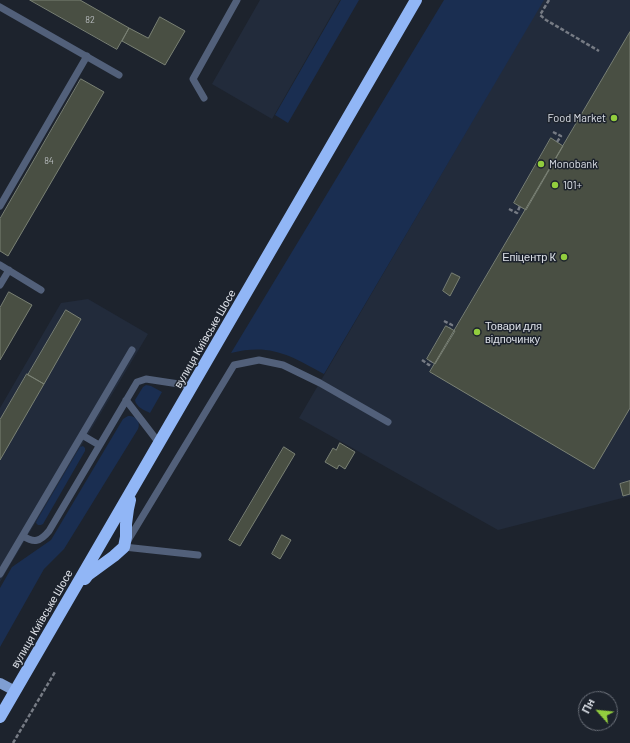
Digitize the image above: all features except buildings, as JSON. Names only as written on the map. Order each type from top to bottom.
[{"type":"highway","name":"вулиця Київське Шосе","points":[[0,717],[416,0]]},
{"type":"highway","points":[[71,595],[88,575],[124,547],[128,509],[138,479]]},
{"type":"main road","points":[[0,682],[15,692]]},
{"type":"lane","points":[[204,98],[193,79],[237,0]]},
{"type":"lane","points":[[0,7],[119,75]]},
{"type":"lane","points":[[0,206],[87,56]]},
{"type":"lane","points":[[0,265],[41,290]]},
{"type":"lane","points":[[0,285],[9,270]]},
{"type":"lane","points":[[0,574],[132,350]]},
{"type":"lane","points":[[198,556],[124,547],[234,365],[259,360],[283,365],[320,383],[388,422]]},
{"type":"lane","points":[[23,536],[33,541],[38,540],[45,535],[137,382],[146,379],[192,386]]},
{"type":"lane","points":[[126,400],[160,443]]},
{"type":"lane","points":[[82,435],[99,445]]},
{"type":"path","points":[[549,0],[540,15],[599,52]]},
{"type":"path","points":[[553,132],[560,136],[557,142]]},
{"type":"path","points":[[509,209],[516,213],[520,206]]},
{"type":"path","points":[[444,321],[452,325],[450,328]]},
{"type":"path","points":[[422,360],[429,365],[431,361]]},
{"type":"path","points":[[13,743],[55,672]]},
{"type":"shaded area","points":[[260,0],[340,0],[272,119],[212,84]]},
{"type":"shaded area","points":[[341,0],[359,0],[288,123],[275,115]]},
{"type":"shaded area","points":[[444,0],[544,0],[324,374],[280,353],[245,350],[231,353]]},
{"type":"shaded area","points":[[543,0],[630,0],[630,496],[498,530],[299,418]]},
{"type":"shaded area","points":[[88,299],[148,334],[0,582],[0,408],[61,303]]},
{"type":"shaded area","points":[[146,385],[162,392],[150,413],[139,406],[135,400],[143,387]]},
{"type":"shaded area","points":[[131,416],[137,420],[139,424],[138,429],[64,549],[44,569],[0,647],[0,588],[12,567],[51,540],[123,419]]},
{"type":"shaded area","points":[[83,446],[85,451],[43,524],[38,525],[36,523],[37,520],[80,447]]},
{"type":"place","name":"Food Market","points":[[614,118]]},
{"type":"place","name":"Monobank","points":[[541,164]]},
{"type":"place","name":"101+","points":[[555,185]]},
{"type":"place","name":"Епіцентр К","points":[[564,257]]},
{"type":"place","name":"Товари для відпочинку","points":[[477,332]]}]
